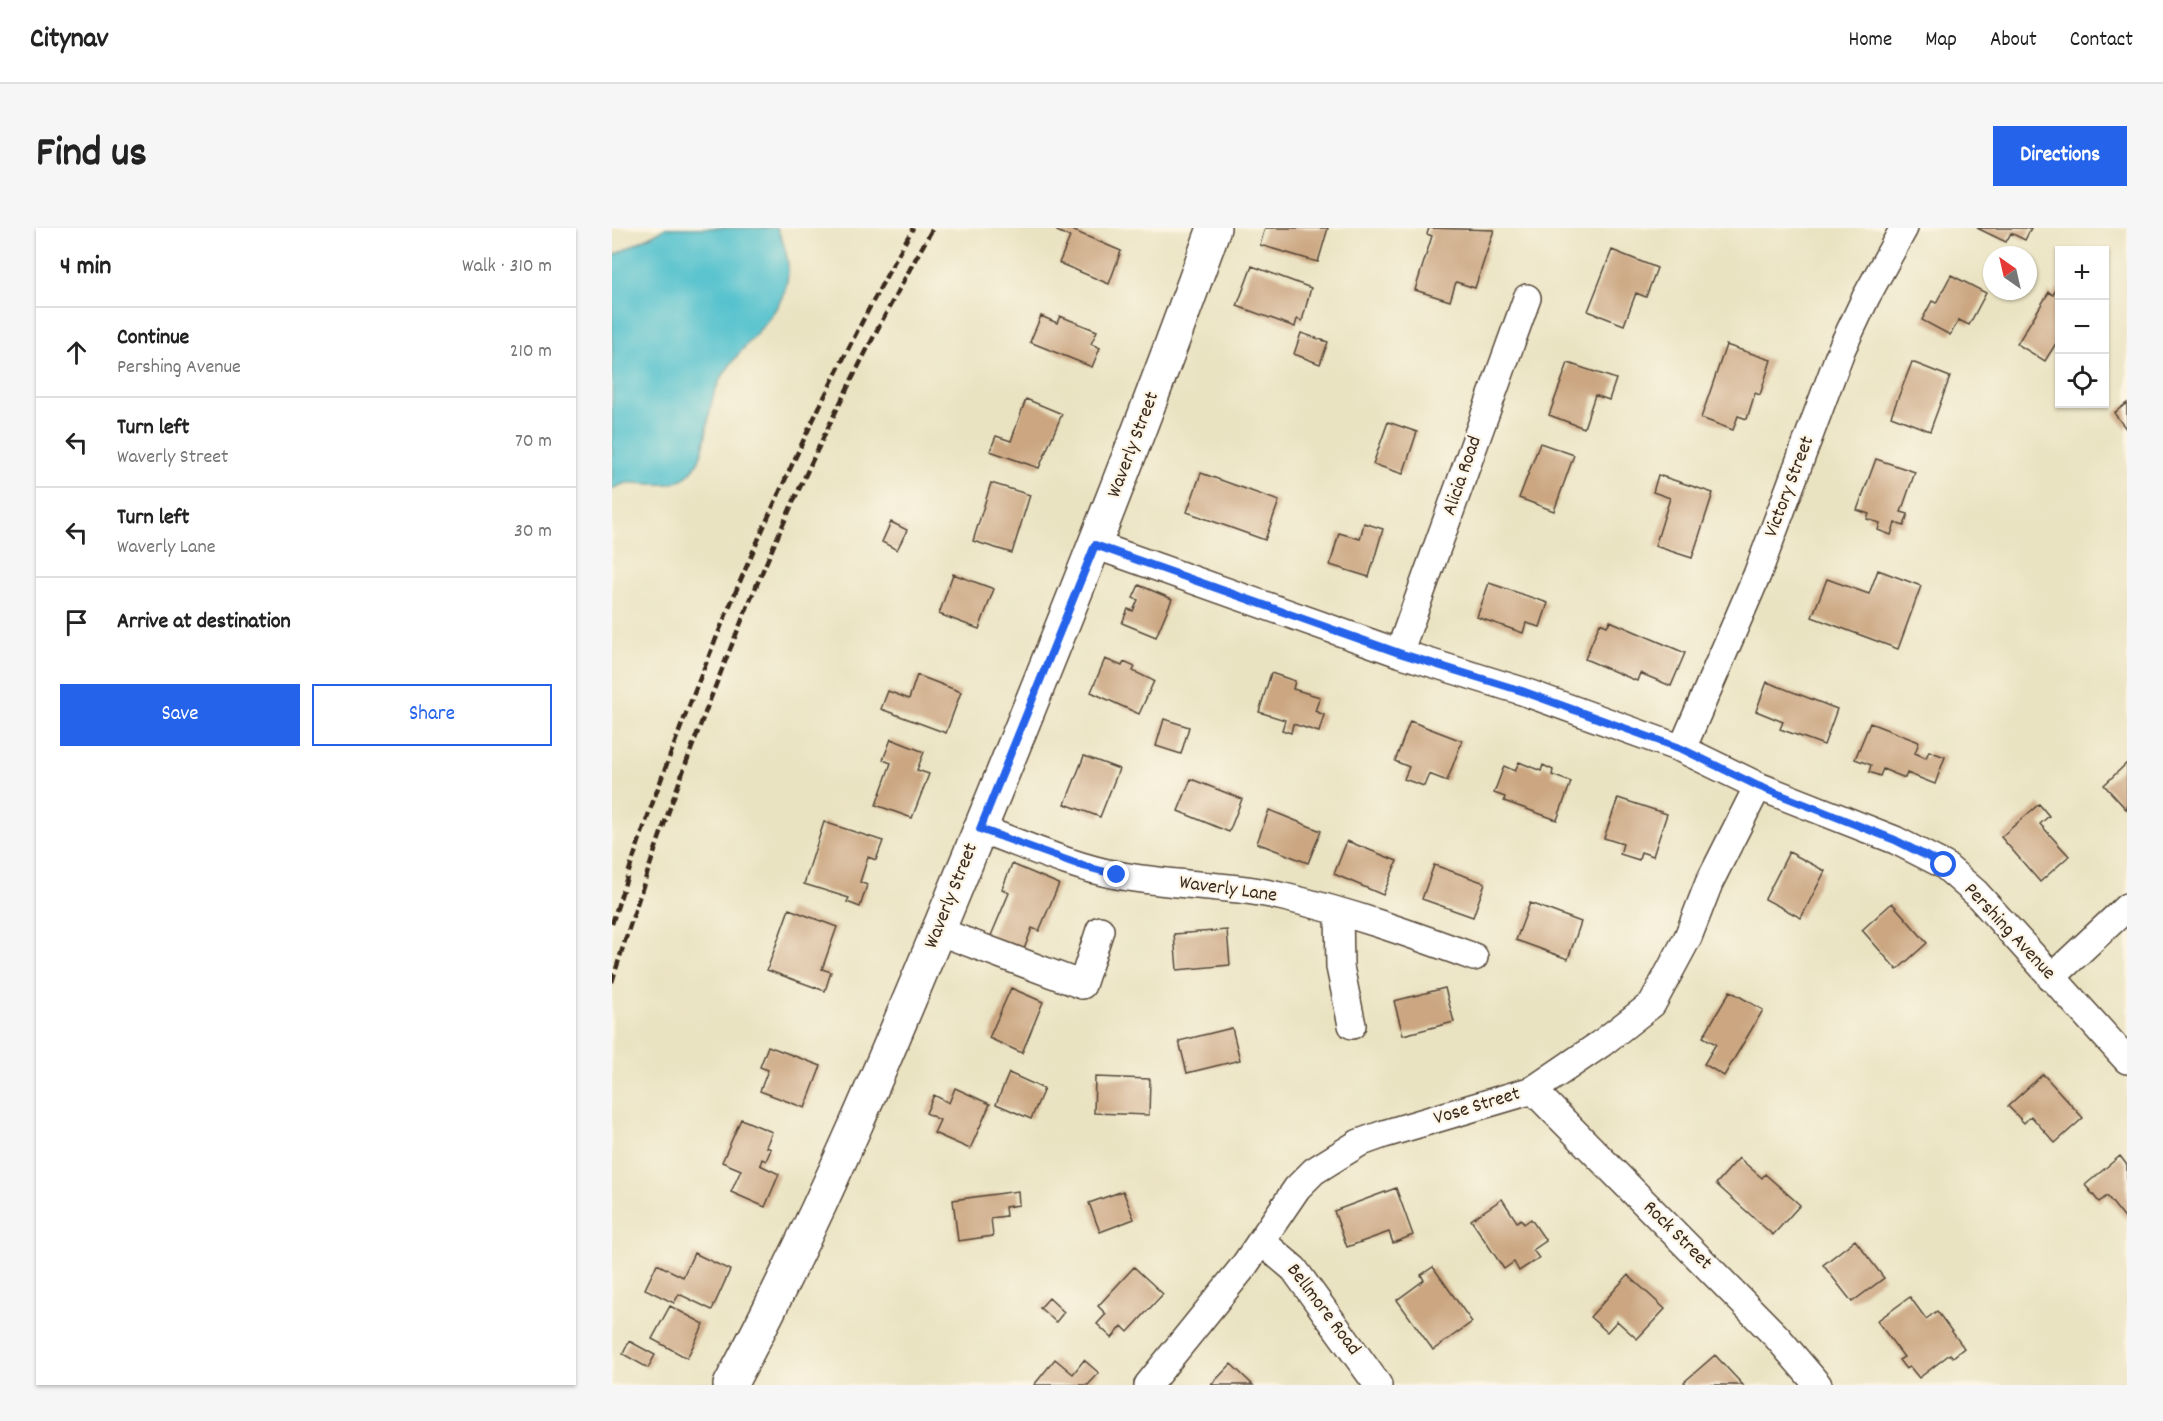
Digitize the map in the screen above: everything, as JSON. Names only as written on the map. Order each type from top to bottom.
[{"type":"main road","name":"Waverly Street","points":[[730,1385],[827,1193],[885,1061],[1095,545],[1214,228]]},
{"type":"street","name":"Victory Street","points":[[1682,749],[1757,575],[1842,348],[1866,297],[1904,228]]},
{"type":"street","name":"Alicia Road","points":[[1399,653],[1527,298]]},
{"type":"street","name":"Pershing Avenue","points":[[1095,545],[1399,653],[1522,691],[1682,749],[1758,786],[1895,840],[1944,865],[1976,893],[2127,1060]]},
{"type":"street","name":"Vose Street","points":[[1148,1385],[1261,1241],[1297,1188],[1314,1171],[1335,1156],[1384,1134],[1533,1090],[1602,1043],[1652,1004],[1688,938],[1709,883],[1758,786]]},
{"type":"street","name":"Waverly Lane","points":[[980,829],[1083,866],[1117,875],[1243,889],[1380,922],[1474,957]]},
{"type":"street","points":[[2051,978],[2127,907]]},
{"type":"street","points":[[1339,912],[1340,967],[1353,1025]]},
{"type":"street","points":[[938,931],[1082,985],[1100,930]]},
{"type":"street","name":"Rock Street","points":[[1533,1090],[1777,1337],[1818,1385]]},
{"type":"street","name":"Bellmore Road","points":[[1261,1241],[1279,1254],[1304,1281],[1378,1385]]},
{"type":"water","points":[[666,228],[777,228],[787,255],[788,278],[782,298],[771,316],[727,369],[715,391],[701,455],[690,473],[683,479],[669,484],[627,483],[612,489],[612,256]]},
{"type":"building","points":[[1058,228],[1076,228],[1074,231],[1121,251],[1109,284],[1059,263],[1070,237],[1057,231]]},
{"type":"building","points":[[1265,228],[1328,228],[1318,262],[1260,245]]},
{"type":"building","points":[[1429,228],[1494,230],[1475,288],[1456,282],[1450,301],[1415,290],[1432,236],[1427,234]]},
{"type":"building","points":[[1977,228],[2031,228],[2025,240],[2011,233],[2006,242]]},
{"type":"building","points":[[1612,250],[1657,268],[1646,297],[1636,293],[1624,325],[1588,311]]},
{"type":"building","points":[[1252,266],[1311,288],[1302,321],[1297,319],[1295,327],[1237,306]]},
{"type":"building","points":[[1951,275],[1983,291],[1983,299],[1969,325],[1959,320],[1950,335],[1922,320],[1932,301],[1936,303]]},
{"type":"building","points":[[2055,291],[2055,345],[2045,361],[2017,344],[2049,292],[2053,295]]},
{"type":"building","points":[[1041,316],[1057,323],[1060,316],[1097,331],[1091,344],[1100,348],[1092,367],[1030,342]]},
{"type":"building","points":[[1301,333],[1328,342],[1320,364],[1294,354]]},
{"type":"building","points":[[1726,345],[1771,360],[1760,395],[1755,393],[1747,419],[1738,416],[1733,430],[1701,418]]},
{"type":"building","points":[[1912,362],[1950,377],[1930,431],[1891,416]]},
{"type":"building","points":[[1568,363],[1616,379],[1609,400],[1595,395],[1584,428],[1549,415]]},
{"type":"building","points":[[1026,399],[1062,414],[1039,468],[990,451],[996,436],[1011,441]]},
{"type":"building","points":[[2127,403],[2127,430],[2114,413]]},
{"type":"building","points":[[1388,422],[1417,432],[1403,474],[1373,464]]},
{"type":"building","points":[[1540,443],[1574,455],[1554,511],[1519,498]]},
{"type":"building","points":[[1876,459],[1915,472],[1901,512],[1908,514],[1904,526],[1895,523],[1891,535],[1878,530],[1880,523],[1867,519],[1869,514],[1857,510]]},
{"type":"building","points":[[1201,473],[1279,501],[1265,540],[1187,512]]},
{"type":"building","points":[[1658,475],[1713,493],[1692,558],[1655,546],[1670,498],[1653,492]]},
{"type":"building","points":[[991,483],[1030,495],[1012,553],[973,541]]},
{"type":"building","points":[[891,522],[907,530],[897,550],[882,542]]},
{"type":"building","points":[[1364,523],[1383,529],[1369,577],[1330,565],[1339,533],[1360,539]]},
{"type":"building","points":[[1878,570],[1921,586],[1898,649],[1812,617],[1827,579],[1869,594]]},
{"type":"building","points":[[953,574],[994,589],[979,629],[939,614]]},
{"type":"building","points":[[1489,583],[1548,603],[1540,627],[1526,623],[1523,633],[1477,617]]},
{"type":"building","points":[[1139,585],[1172,599],[1156,637],[1122,623],[1128,609],[1133,611],[1138,600],[1133,598]]},
{"type":"building","points":[[1610,621],[1685,653],[1671,686],[1640,673],[1637,681],[1585,659],[1600,623],[1607,626]]},
{"type":"building","points":[[1105,659],[1122,666],[1124,662],[1135,667],[1133,671],[1154,681],[1139,714],[1091,692]]},
{"type":"building","points":[[1271,673],[1295,681],[1293,689],[1320,697],[1315,711],[1324,715],[1319,732],[1293,724],[1291,733],[1282,730],[1285,720],[1259,712]]},
{"type":"building","points":[[917,675],[961,692],[946,733],[881,709],[888,691],[909,699]]},
{"type":"building","points":[[1767,682],[1837,709],[1824,745],[1780,729],[1783,722],[1756,711]]},
{"type":"building","points":[[1164,719],[1189,727],[1181,754],[1156,746]]},
{"type":"building","points":[[1410,721],[1462,741],[1447,781],[1429,774],[1424,786],[1404,779],[1409,767],[1395,761]]},
{"type":"building","points":[[1870,723],[1919,742],[1915,753],[1926,758],[1929,751],[1945,757],[1935,784],[1907,773],[1905,778],[1883,769],[1880,776],[1869,772],[1871,765],[1855,759]]},
{"type":"building","points":[[891,739],[924,752],[917,770],[929,774],[912,818],[876,805],[891,763],[883,760]]},
{"type":"building","points":[[1084,756],[1119,769],[1100,817],[1065,804]]},
{"type":"building","points":[[1519,762],[1541,771],[1543,765],[1553,770],[1552,775],[1571,782],[1557,820],[1504,801],[1505,797],[1494,793],[1504,766],[1515,771]]},
{"type":"building","points":[[2127,763],[2127,810],[2104,785]]},
{"type":"building","points":[[1191,779],[1242,799],[1229,832],[1178,811]]},
{"type":"building","points":[[1618,798],[1667,814],[1653,856],[1641,852],[1639,860],[1620,854],[1623,844],[1604,838]]},
{"type":"building","points":[[2039,804],[2049,816],[2040,824],[2069,856],[2040,882],[2001,837]]},
{"type":"building","points":[[1269,810],[1321,831],[1308,863],[1257,843]]},
{"type":"building","points":[[824,822],[883,841],[876,860],[868,857],[860,882],[867,885],[860,907],[847,902],[849,898],[804,884]]},
{"type":"building","points":[[1347,841],[1397,861],[1383,895],[1334,874]]},
{"type":"building","points":[[1789,852],[1825,871],[1801,918],[1765,899]]},
{"type":"building","points":[[1012,864],[1059,884],[1039,931],[1032,928],[1023,952],[990,938],[1009,893],[1002,889]]},
{"type":"building","points":[[1434,865],[1485,883],[1473,917],[1422,899]]},
{"type":"building","points":[[1530,903],[1581,922],[1568,959],[1516,940]]},
{"type":"building","points":[[1892,903],[1927,943],[1897,970],[1862,930]]},
{"type":"building","points":[[789,909],[837,927],[822,969],[831,972],[825,991],[767,970]]},
{"type":"building","points":[[1227,930],[1230,965],[1177,970],[1174,934]]},
{"type":"building","points":[[1011,988],[1043,1002],[1022,1053],[989,1038]]},
{"type":"building","points":[[1445,988],[1454,1022],[1403,1035],[1394,1001]]},
{"type":"building","points":[[1730,991],[1763,1010],[1724,1076],[1704,1064],[1716,1044],[1703,1037]]},
{"type":"building","points":[[1232,1028],[1240,1060],[1187,1073],[1179,1041]]},
{"type":"building","points":[[768,1046],[821,1066],[805,1108],[760,1091],[768,1070],[760,1067]]},
{"type":"building","points":[[1009,1073],[1044,1089],[1031,1119],[996,1104]]},
{"type":"building","points":[[2043,1074],[2083,1118],[2055,1143],[2031,1116],[2024,1123],[2008,1106]]},
{"type":"building","points":[[1095,1077],[1150,1079],[1149,1115],[1094,1113]]},
{"type":"building","points":[[955,1088],[990,1104],[970,1149],[934,1133],[940,1120],[926,1113],[934,1095],[949,1103]]},
{"type":"building","points":[[741,1119],[772,1132],[766,1147],[771,1149],[766,1161],[762,1159],[760,1165],[779,1174],[765,1207],[731,1192],[741,1170],[722,1162]]},
{"type":"building","points":[[2120,1156],[2127,1165],[2127,1221],[2107,1196],[2099,1202],[2085,1185]]},
{"type":"building","points":[[1739,1158],[1762,1178],[1765,1174],[1800,1205],[1773,1235],[1716,1184]]},
{"type":"building","points":[[1396,1188],[1413,1235],[1393,1243],[1389,1232],[1347,1247],[1334,1211]]},
{"type":"building","points":[[1018,1191],[1019,1205],[1005,1207],[1006,1216],[991,1218],[993,1236],[958,1241],[953,1200]]},
{"type":"building","points":[[1123,1191],[1134,1219],[1100,1232],[1089,1203]]},
{"type":"building","points":[[1502,1199],[1517,1222],[1521,1219],[1524,1224],[1531,1219],[1546,1241],[1533,1250],[1539,1258],[1519,1271],[1514,1262],[1504,1269],[1471,1220]]},
{"type":"building","points":[[1855,1240],[1884,1278],[1852,1302],[1823,1265]]},
{"type":"building","points":[[694,1253],[730,1270],[712,1310],[679,1294],[674,1303],[645,1289],[657,1264],[683,1277]]},
{"type":"building","points":[[1134,1267],[1163,1294],[1128,1332],[1122,1326],[1112,1338],[1097,1324],[1106,1314],[1098,1306]]},
{"type":"building","points":[[1433,1267],[1472,1322],[1433,1350],[1397,1300],[1424,1280],[1421,1275]]},
{"type":"building","points":[[1628,1275],[1665,1309],[1637,1339],[1617,1321],[1607,1332],[1590,1317]]},
{"type":"building","points":[[1910,1297],[1926,1319],[1937,1311],[1964,1348],[1953,1357],[1950,1354],[1919,1378],[1910,1367],[1906,1369],[1899,1360],[1904,1357],[1877,1321]]},
{"type":"building","points":[[1049,1298],[1064,1312],[1056,1322],[1040,1308]]},
{"type":"building","points":[[670,1306],[704,1324],[687,1358],[652,1339]]},
{"type":"building","points":[[629,1341],[655,1355],[648,1368],[623,1354]]},
{"type":"building","points":[[1715,1355],[1743,1385],[1687,1385],[1684,1382]]},
{"type":"building","points":[[1055,1359],[1073,1374],[1084,1360],[1099,1373],[1088,1385],[1034,1385]]},
{"type":"building","points":[[1231,1364],[1253,1385],[1211,1385]]},
{"type":"railway","points":[[612,924],[663,775],[705,665],[742,578],[835,375],[913,228]]},
{"type":"railway","points":[[612,982],[677,788],[752,596],[837,410],[883,318],[933,228]]},
{"type":"route","points":[[1117,875],[1083,866],[980,829],[1095,545],[1399,653],[1522,691],[1682,749],[1758,786],[1895,840],[1944,865]]}]
